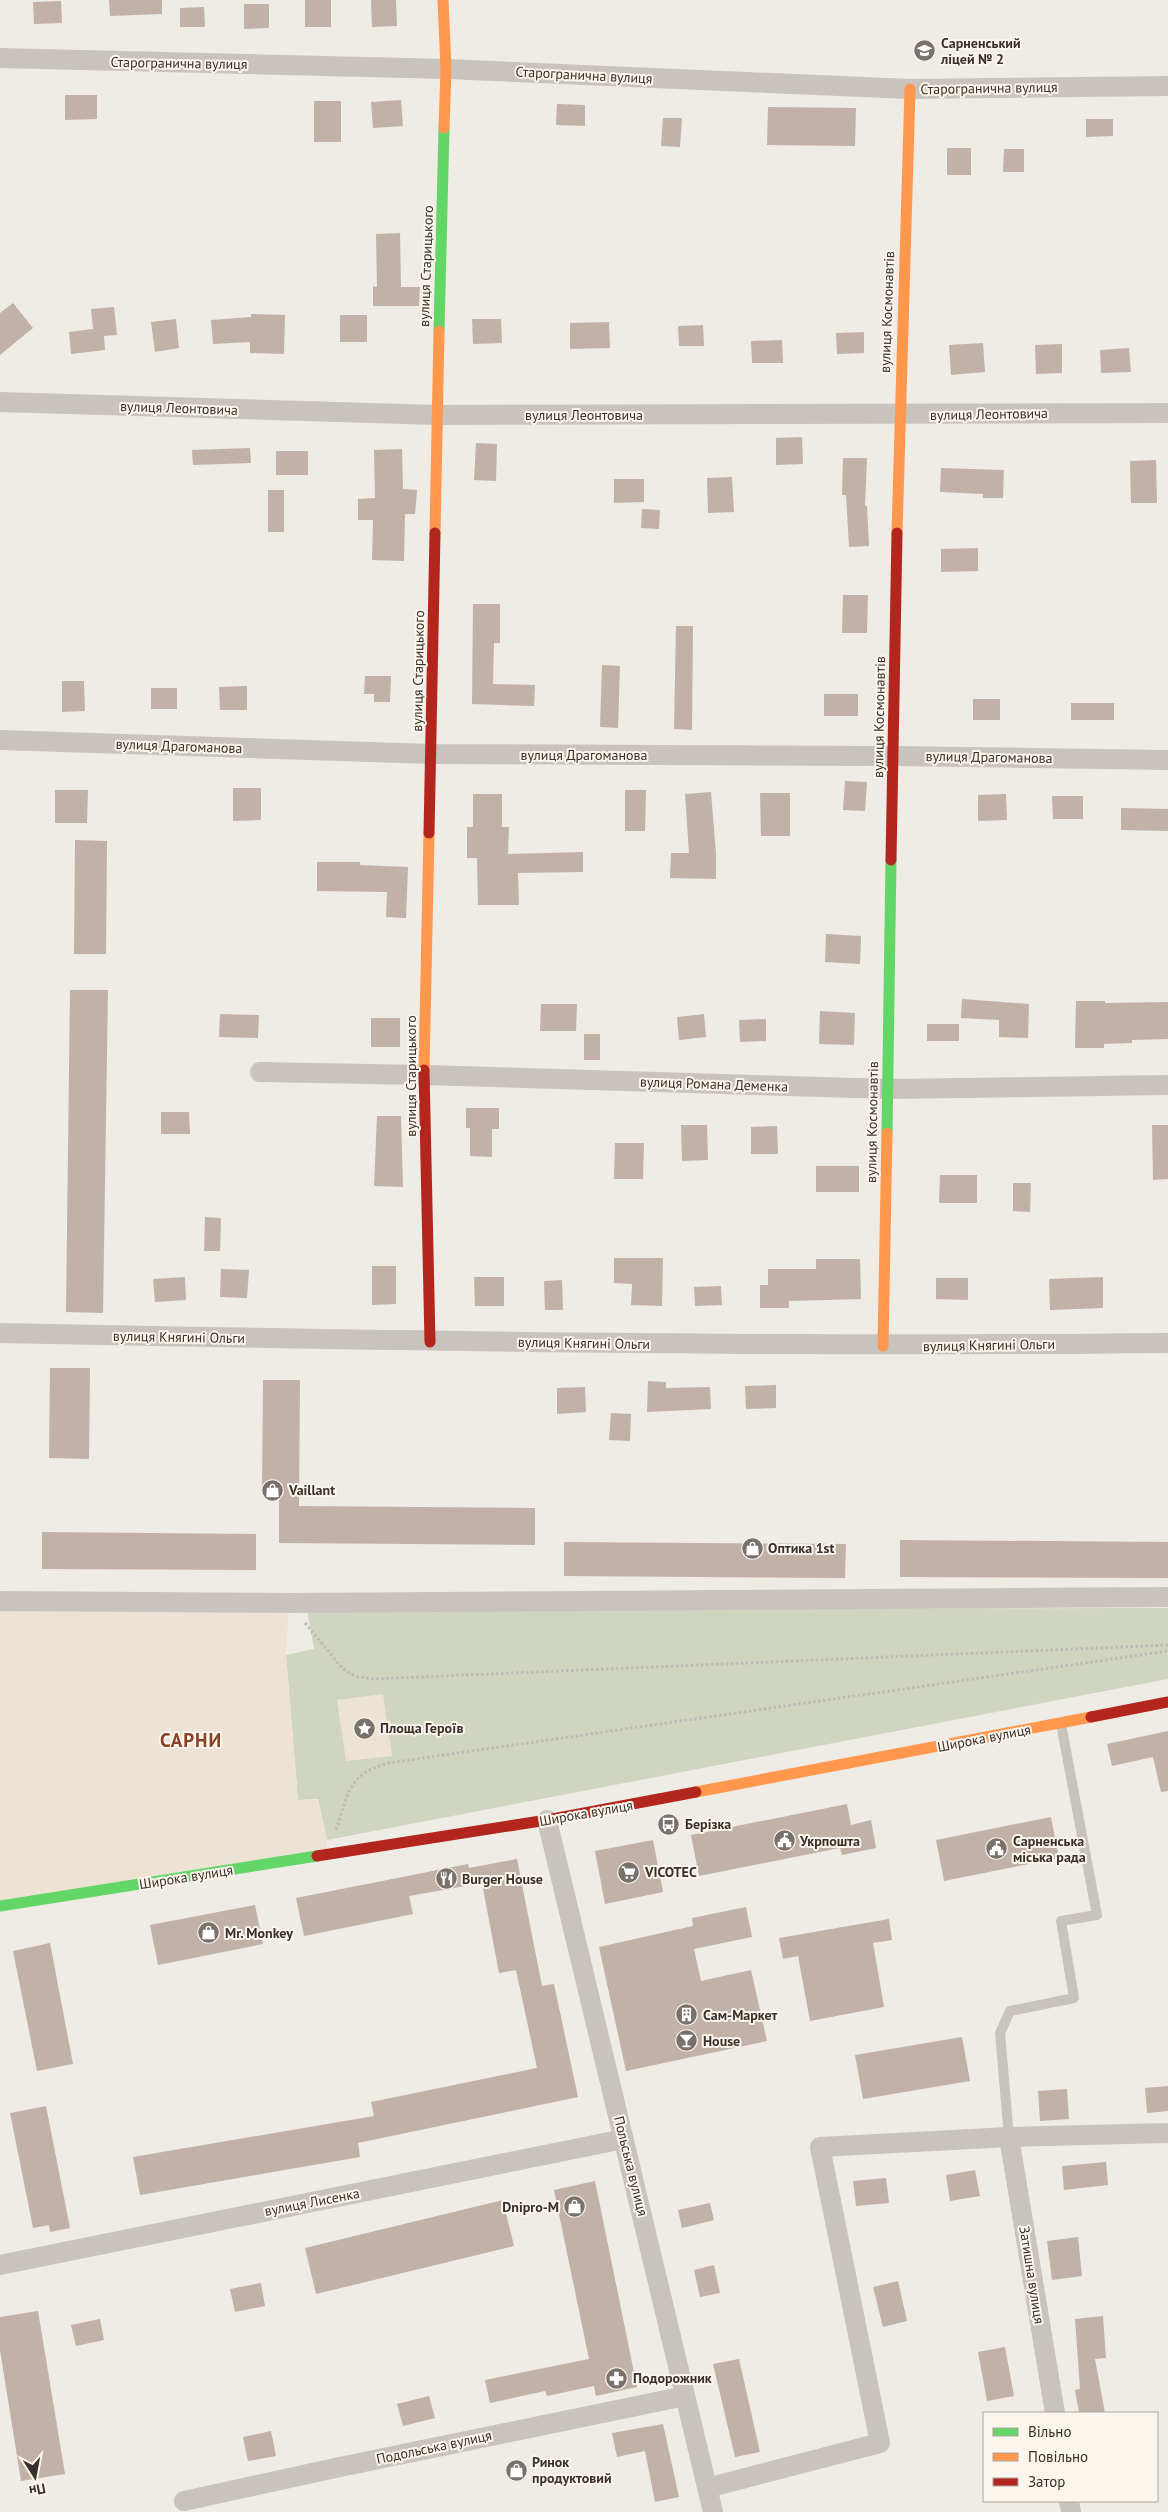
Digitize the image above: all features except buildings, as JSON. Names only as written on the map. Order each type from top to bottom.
[{"type":"street","name":"вулиця Старицького","points":[[430,1342],[424,1075],[446,69],[443,0]]},
{"type":"street","name":"Старогранична вулиця","points":[[0,58],[446,69],[910,89],[1168,86]]},
{"type":"street","name":"вулиця Космонавтів","points":[[883,1346],[899,415],[910,89]]},
{"type":"street","name":"вулиця Леонтовича","points":[[0,402],[437,415],[1168,413]]},
{"type":"street","name":"вулиця Драгоманова","points":[[0,740],[431,754],[893,756],[1168,760]]},
{"type":"street","name":"вулиця Романа Деменка","points":[[260,1072],[888,1089],[1168,1086]]},
{"type":"street","name":"вулиця Княгині Ольги","points":[[0,1333],[430,1342],[883,1346],[1168,1343]]},
{"type":"street","points":[[0,1601],[289,1603],[1168,1597]]},
{"type":"street","name":"Широка вулиця","points":[[0,1906],[547,1820],[1061,1724],[1168,1702]]},
{"type":"street","name":"Польська вулиця","points":[[547,1820],[713,2512]]},
{"type":"street","points":[[707,2488],[880,2443],[820,2147],[1009,2137],[1168,2133]]},
{"type":"street","name":"Затишна вулиця","points":[[1009,2137],[1055,2412]]},
{"type":"street","name":"вулиця Лисенка","points":[[0,2265],[624,2139]]},
{"type":"street","name":"Подольська вулиця","points":[[184,2501],[340,2466],[685,2396]]},
{"type":"lane","points":[[1009,2137],[1000,2033],[1010,2011],[1074,1998],[1061,1922],[1097,1915],[1061,1724]]},
{"type":"path","points":[[289,1603],[343,1669],[355,1676],[372,1679],[1168,1645]]},
{"type":"path","points":[[327,1854],[354,1781],[369,1768],[388,1763],[1168,1651]]},
{"type":"green space","points":[[1168,1608],[1168,1679],[327,1840],[318,1799],[298,1800],[286,1655],[314,1649],[307,1609]]},
{"type":"shaded area","points":[[0,1601],[289,1603],[286,1655],[298,1800],[317,1799],[327,1840],[327,1854],[0,1906]]},
{"type":"shaded area","name":"Площа Героїв","points":[[383,1694],[392,1756],[346,1761],[337,1700]]},
{"type":"traffic: fast","points":[[439,331],[444,128]]},
{"type":"traffic: fast","points":[[887,1133],[891,860]]},
{"type":"traffic: fast","points":[[0,1906],[317,1856]]},
{"type":"traffic: slow","points":[[443,0],[446,69],[444,128]]},
{"type":"traffic: slow","points":[[897,533],[910,89]]},
{"type":"traffic: slow","points":[[435,533],[439,331]]},
{"type":"traffic: slow","points":[[424,1070],[429,833]]},
{"type":"traffic: slow","points":[[883,1346],[887,1133]]},
{"type":"traffic: slow","points":[[696,1792],[1091,1717]]},
{"type":"traffic: jam","points":[[429,833],[435,533]]},
{"type":"traffic: jam","points":[[891,860],[897,533]]},
{"type":"traffic: jam","points":[[424,1070],[430,1342]]},
{"type":"traffic: jam","points":[[1091,1717],[1168,1702]]},
{"type":"traffic: jam","points":[[317,1856],[547,1820],[696,1792]]},
{"type":"place","name":"Сарненський ліцей № 2","points":[[925,51]]},
{"type":"place","name":"Vaillant","points":[[273,1490]]},
{"type":"place","name":"Оптика 1st","points":[[752,1548]]},
{"type":"place","name":"Площа Героїв","points":[[364,1728]]},
{"type":"place","name":"Берізка","points":[[669,1824]]},
{"type":"place","name":"Укрпошта","points":[[784,1841]]},
{"type":"place","name":"Сарненська міська рада","points":[[997,1849]]},
{"type":"place","name":"VICOTEC","points":[[629,1872]]},
{"type":"place","name":"Burger House","points":[[446,1879]]},
{"type":"place","name":"Mr. Monkey","points":[[209,1933]]},
{"type":"place","name":"Сам-Маркет","points":[[687,2015]]},
{"type":"place","name":"House","points":[[687,2041]]},
{"type":"place","name":"Dnipro-M","points":[[575,2207]]},
{"type":"place","name":"Подорожник","points":[[617,2378]]},
{"type":"place","name":"Ринок продуктовий","points":[[516,2470]]},
{"type":"district","name":"САРНИ","points":[[191,1740]]}]
